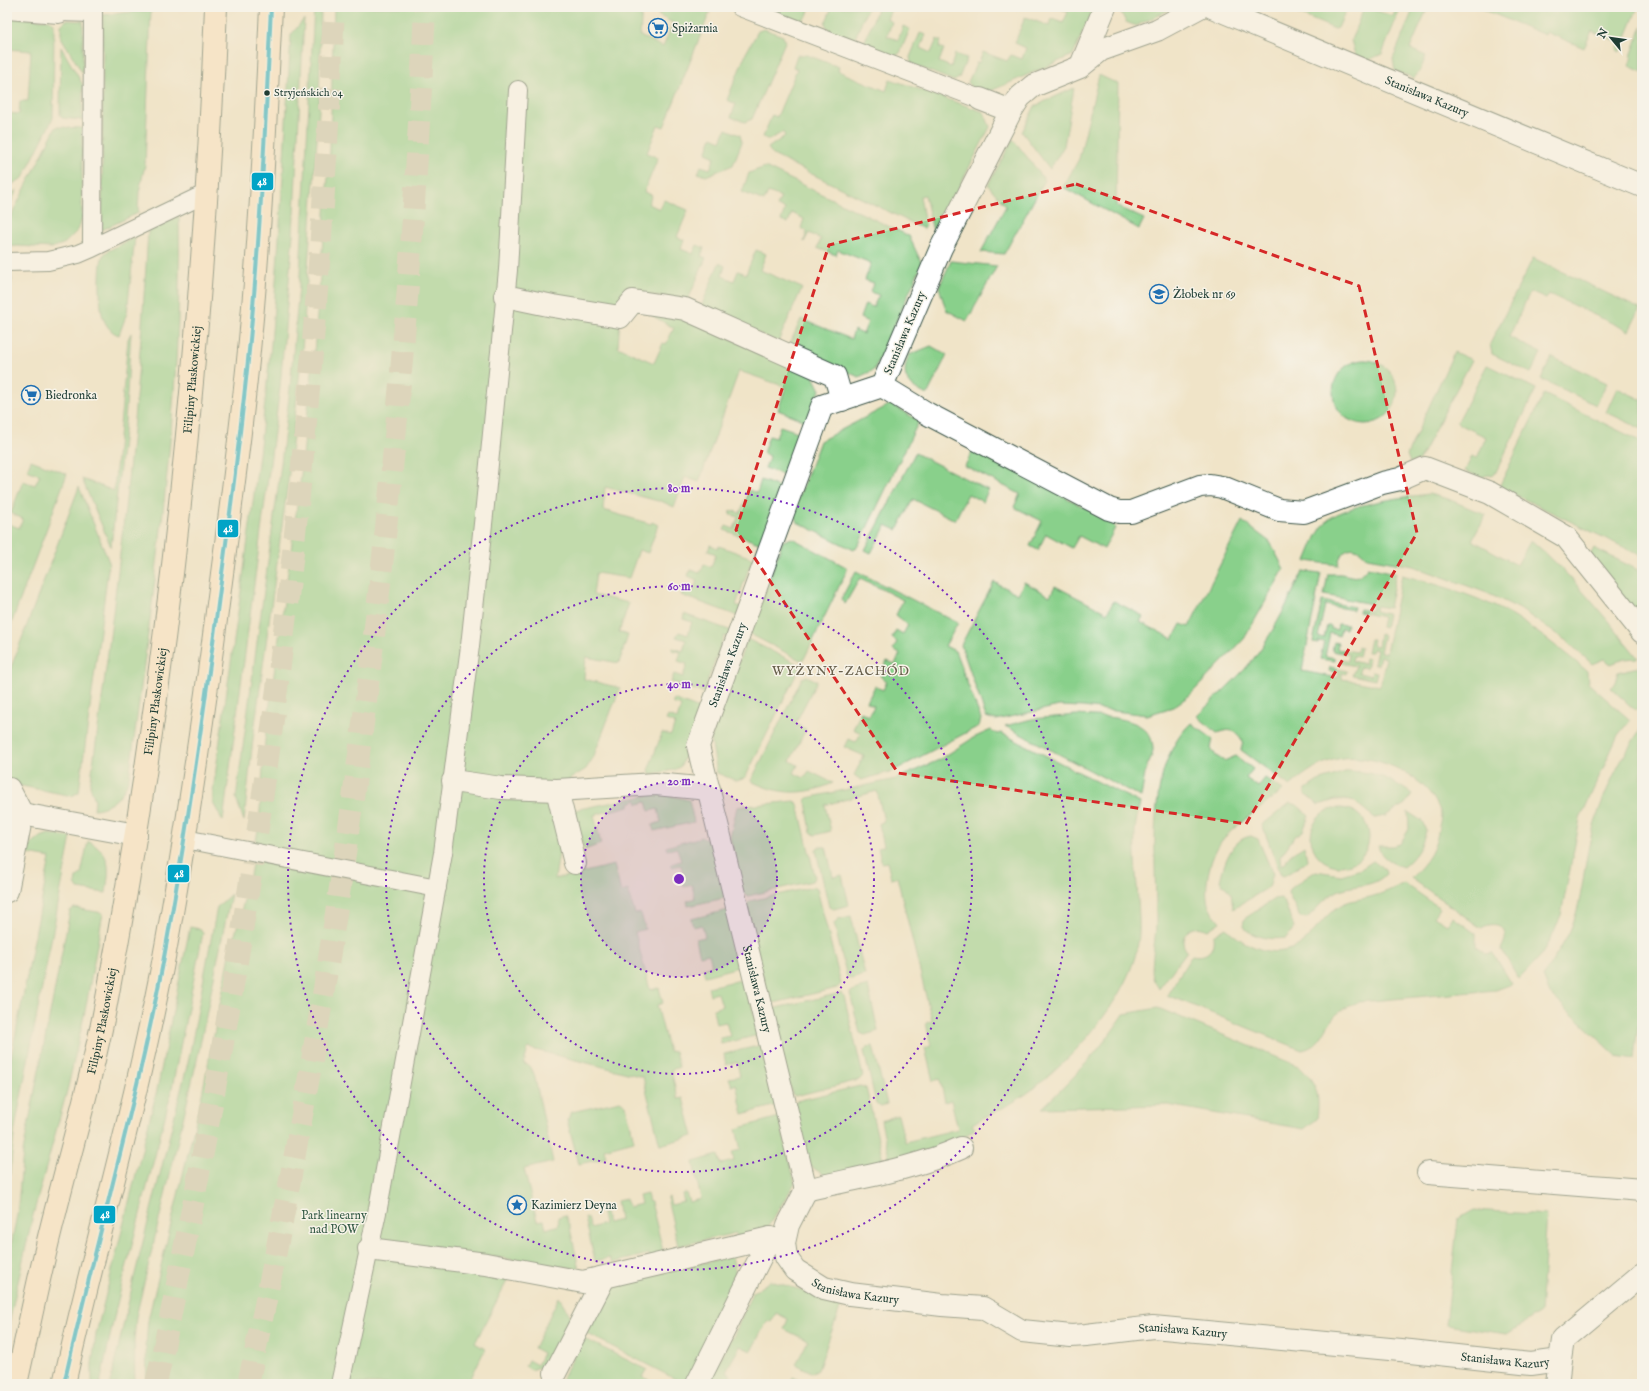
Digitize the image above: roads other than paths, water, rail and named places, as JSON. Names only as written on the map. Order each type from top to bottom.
[{"type":"main road","name":"Filipiny Płaskowickiej","points":[[16,1384],[55,1213],[96,1052],[136,835],[151,740],[173,562],[196,343],[207,193],[216,7]]},
{"type":"main road","points":[[64,1384],[87,1285],[134,1103],[162,967],[185,839],[199,744],[245,392],[256,264],[271,7]]},
{"type":"street","points":[[1080,67],[1105,7]]},
{"type":"street","name":"Stanisława Kazury","points":[[1200,7],[1157,30],[1101,50],[1080,67],[1033,86],[1020,97],[1011,111],[942,248],[882,386],[822,406],[698,746],[806,1190],[788,1225],[777,1240],[795,1270],[824,1288],[850,1294],[942,1305],[983,1308],[1022,1331],[1071,1336],[1153,1327],[1411,1351],[1531,1364],[1560,1360],[1563,1340],[1642,1274]]},
{"type":"street","name":"Stanisława Kazury","points":[[1212,7],[1642,186]]},
{"type":"street","points":[[7,8],[59,12]]},
{"type":"street","points":[[980,99],[1011,111]]},
{"type":"street","points":[[505,296],[545,305],[620,317],[633,301],[685,309],[835,376],[842,400]]},
{"type":"street","points":[[882,386],[928,414],[1102,506],[1118,512],[1131,512],[1200,486],[1210,485],[1222,488],[1279,510],[1304,512],[1382,483],[1400,479],[1425,468],[1490,493],[1566,537],[1642,632]]},
{"type":"street","points":[[453,780],[501,788],[557,790],[655,784],[709,790]]},
{"type":"street","points":[[7,789],[9,789],[22,814],[7,891]]},
{"type":"street","points":[[557,790],[575,863]]},
{"type":"street","points":[[22,814],[136,835]]},
{"type":"street","points":[[806,1190],[941,1157],[961,1148]]},
{"type":"street","points":[[1428,1173],[1642,1190]]},
{"type":"street","points":[[369,1249],[486,1264],[584,1282],[777,1240]]},
{"type":"street","points":[[697,1384],[777,1240]]},
{"type":"street","points":[[555,1373],[604,1278]]},
{"type":"street","points":[[1557,1384],[1560,1360]]},
{"type":"lane","points":[[740,7],[980,99]]},
{"type":"lane","points":[[59,12],[94,10],[92,248]]},
{"type":"lane","points":[[340,1384],[369,1249],[437,888],[453,780],[485,505],[505,296],[518,90]]},
{"type":"lane","points":[[7,262],[48,260],[71,256],[92,248],[207,193]]},
{"type":"lane","points":[[185,839],[437,888]]},
{"type":"tunnel","points":[[156,1384],[200,1169],[239,952],[275,708],[298,508],[316,308],[334,7]]},
{"type":"tunnel","points":[[248,1384],[283,1214],[315,1043],[342,871],[366,699],[386,527],[403,354],[425,7]]},
{"type":"place","name":"Spiżarnia","points":[[658,28]]},
{"type":"place","name":"Stryjeńskich 04","points":[[267,93]]},
{"type":"place","name":"Żłobek nr 69","points":[[1159,294]]},
{"type":"place","name":"Biedronka","points":[[31,395]]},
{"type":"place","name":"Kazimierz Deyna","points":[[517,1205]]},
{"type":"district","name":"WYŻYNY-ZACHÓD","points":[[841,671]]},
{"type":"park label","name":"Park linearny nad POW","points":[[334,1222]]}]
